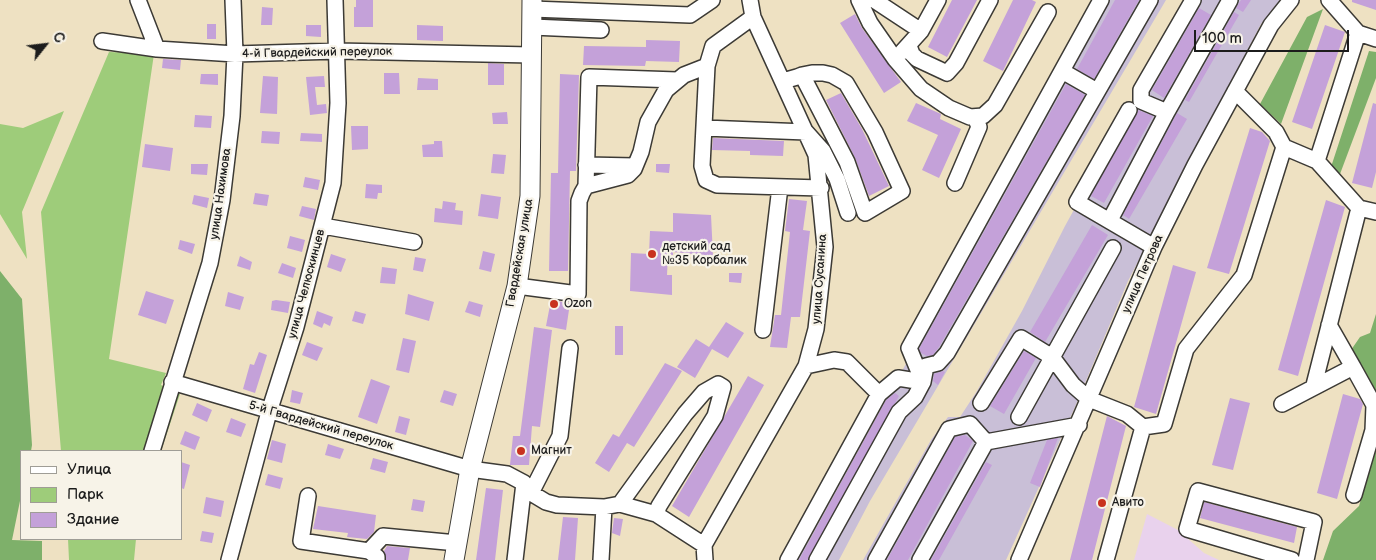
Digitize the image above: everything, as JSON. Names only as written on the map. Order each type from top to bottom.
[{"type":"main road","name":"Гвардейская улица","points":[[455,552],[470,469],[517,286],[530,196],[532,12]]},
{"type":"street","points":[[138,0],[157,49]]},
{"type":"street","name":"улица Нахимова","points":[[152,450],[210,263],[222,200],[232,116],[235,54],[232,0]]},
{"type":"street","name":"улица Челюскинцев","points":[[229,560],[269,412],[296,326],[333,183],[338,103],[335,0]]},
{"type":"street","points":[[532,12],[690,15],[712,0]]},
{"type":"street","name":"улица Сусанина","points":[[704,545],[806,366],[816,329],[825,247],[816,155],[753,17],[750,0]]},
{"type":"street","points":[[859,0],[870,23],[895,59],[921,89],[949,108],[970,117],[983,116],[995,105],[1048,12]]},
{"type":"street","points":[[874,0],[921,31]]},
{"type":"street","points":[[895,59],[921,31],[938,0]]},
{"type":"street","points":[[909,46],[912,54],[917,59],[947,73],[956,63],[990,0]]},
{"type":"street","points":[[923,382],[909,348],[1101,0]]},
{"type":"street","points":[[817,560],[900,412],[915,397],[923,382],[926,366],[938,363],[947,353],[1150,0]]},
{"type":"street","points":[[1167,112],[1141,101],[1141,90],[1193,0]]},
{"type":"street","points":[[1110,220],[1167,112],[1230,0]]},
{"type":"street","name":"улица Петрова","points":[[1021,559],[1154,247],[1271,25],[1291,0]]},
{"type":"street","points":[[1331,1],[1358,33],[1376,39]]},
{"type":"street","points":[[532,12],[601,30]]},
{"type":"street","points":[[753,17],[713,46],[707,66],[702,166],[706,180],[717,185],[780,187],[841,194]]},
{"type":"street","points":[[1317,161],[1358,33]]},
{"type":"street","name":"4-й Гвардейский переулок","points":[[102,42],[157,49],[235,54],[337,51],[532,55]]},
{"type":"street","points":[[586,186],[628,175],[635,166],[648,122],[666,90],[677,80],[707,66]]},
{"type":"street","points":[[1062,71],[1097,90]]},
{"type":"street","points":[[783,81],[802,75],[823,72],[846,83],[875,132],[902,191],[865,213],[847,162],[802,75]]},
{"type":"street","points":[[517,286],[578,294],[579,201],[586,186],[589,77],[677,80]]},
{"type":"street","points":[[1235,91],[1276,132],[1284,147],[1317,161],[1359,208],[1376,212]]},
{"type":"street","points":[[1130,110],[1077,202],[1154,247]]},
{"type":"street","points":[[955,183],[979,127],[975,116]]},
{"type":"street","points":[[704,128],[806,132],[823,151],[848,213]]},
{"type":"street","points":[[981,403],[1021,338],[1052,357],[1073,385],[1089,399],[1127,414],[1143,427],[1164,424],[1186,349],[1244,275],[1284,147]]},
{"type":"street","points":[[586,165],[635,166]]},
{"type":"street","points":[[763,330],[780,187]]},
{"type":"street","points":[[1314,385],[1359,208]]},
{"type":"street","points":[[323,226],[414,242]]},
{"type":"street","points":[[1019,417],[1114,248]]},
{"type":"street","points":[[1329,325],[1374,405],[1374,429],[1354,495]]},
{"type":"street","points":[[515,560],[527,488],[560,436],[570,348]]},
{"type":"street","points":[[806,366],[834,360],[847,362],[879,394]]},
{"type":"street","points":[[1282,404],[1314,385],[1353,367]]},
{"type":"street","points":[[788,560],[879,394],[898,378],[923,382]]},
{"type":"street","name":"5-й Гвардейский переулок","points":[[172,382],[269,412],[470,469],[507,474],[538,498],[557,505],[604,507],[620,504]]},
{"type":"street","points":[[656,514],[659,506],[715,416],[723,387],[718,384],[704,392],[685,414],[620,504],[656,514],[704,545],[705,560]]},
{"type":"street","points":[[876,560],[949,429],[970,424],[986,442]]},
{"type":"street","points":[[986,442],[1079,425]]},
{"type":"street","points":[[1106,560],[1143,427]]},
{"type":"street","points":[[920,560],[986,442]]},
{"type":"street","points":[[1292,560],[1187,530],[1198,491],[1314,522],[1306,560]]},
{"type":"street","points":[[308,496],[301,541],[373,555],[383,536],[455,552]]},
{"type":"street","points":[[601,560],[604,507]]},
{"type":"shaded area","points":[[1110,0],[1166,0],[870,501],[839,560],[795,560],[808,542],[1030,138]]},
{"type":"shaded area","points":[[1196,0],[1280,0],[1261,24],[1128,281],[1075,407],[1006,560],[863,560],[931,440],[948,417],[960,417],[977,391],[1133,103]]},
{"type":"shaded area","points":[[1147,514],[1178,530],[1204,553],[1219,560],[1134,560]]},
{"type":"green space","points":[[1323,9],[1281,124],[1260,104],[1307,17]]},
{"type":"green space","points":[[1369,51],[1376,52],[1376,78],[1340,174],[1331,167]]},
{"type":"green space","points":[[109,52],[154,54],[109,359],[166,373],[161,385],[180,394],[161,450],[61,450],[41,212]]},
{"type":"green space","points":[[64,111],[22,212],[27,259],[0,214],[0,124],[23,128]]},
{"type":"green space","points":[[0,271],[22,299],[32,445],[31,450],[20,450],[20,501],[12,540],[42,541],[42,560],[0,560]]},
{"type":"green space","points":[[1376,314],[1376,394],[1351,350],[1360,337],[1370,333]]},
{"type":"green space","points":[[1376,450],[1376,560],[1323,560],[1333,531],[1359,506]]},
{"type":"green space","points":[[68,540],[136,540],[134,560],[69,560]]},
{"type":"building","points":[[356,0],[373,0],[373,27],[354,27]]},
{"type":"building","points":[[952,0],[977,0],[947,57],[928,47]]},
{"type":"building","points":[[1013,0],[1032,0],[1036,2],[1003,71],[983,61]]},
{"type":"building","points":[[1115,0],[1139,0],[1094,79],[1077,69]]},
{"type":"building","points":[[1241,0],[1251,0],[1243,12],[1236,8]]},
{"type":"building","points":[[1352,0],[1376,0],[1376,10],[1352,2]]},
{"type":"building","points":[[262,7],[273,8],[272,25],[261,25]]},
{"type":"building","points":[[1199,8],[1211,15],[1164,98],[1152,90]]},
{"type":"building","points":[[1234,12],[1239,15],[1189,102],[1185,100]]},
{"type":"building","points":[[855,14],[862,28],[901,82],[884,93],[840,23]]},
{"type":"building","points":[[207,24],[216,24],[216,39],[207,39]]},
{"type":"building","points":[[306,25],[321,25],[321,37],[306,36]]},
{"type":"building","points":[[417,25],[443,26],[443,41],[417,40]]},
{"type":"building","points":[[1325,25],[1345,32],[1312,129],[1292,122]]},
{"type":"building","points":[[646,40],[680,41],[679,62],[646,61],[645,66],[583,65],[584,46],[646,47]]},
{"type":"building","points":[[163,59],[181,60],[180,70],[162,68]]},
{"type":"building","points":[[488,63],[504,64],[504,85],[488,85]]},
{"type":"building","points":[[384,73],[399,73],[400,94],[384,94]]},
{"type":"building","points":[[201,74],[218,74],[218,85],[200,84]]},
{"type":"building","points":[[560,74],[579,75],[576,171],[570,171],[568,271],[549,271],[551,173],[558,173]]},
{"type":"building","points":[[263,76],[278,77],[277,114],[260,113]]},
{"type":"building","points":[[324,76],[325,87],[315,87],[317,105],[326,104],[327,113],[310,115],[306,77]]},
{"type":"building","points":[[418,78],[438,79],[438,90],[417,90]]},
{"type":"building","points":[[1066,84],[1085,95],[939,347],[933,355],[927,356],[921,353],[919,349]]},
{"type":"building","points":[[841,93],[862,129],[889,186],[869,196],[855,158],[826,100]]},
{"type":"building","points":[[916,103],[941,114],[940,119],[961,129],[939,178],[922,170],[938,135],[907,121]]},
{"type":"building","points":[[1373,103],[1376,104],[1376,172],[1372,188],[1352,183]]},
{"type":"building","points":[[1138,110],[1153,116],[1104,203],[1091,196]]},
{"type":"building","points":[[507,112],[508,124],[493,124],[492,113]]},
{"type":"building","points":[[1177,113],[1187,119],[1129,219],[1123,215]]},
{"type":"building","points":[[195,115],[212,116],[211,128],[194,127]]},
{"type":"building","points":[[351,126],[368,126],[368,149],[352,150]]},
{"type":"building","points":[[1250,128],[1262,132],[1270,141],[1229,274],[1207,268]]},
{"type":"building","points":[[262,131],[280,132],[279,144],[261,143]]},
{"type":"building","points":[[301,133],[322,134],[322,142],[300,141]]},
{"type":"building","points":[[713,138],[784,141],[783,156],[750,155],[750,151],[712,150]]},
{"type":"building","points":[[434,141],[442,141],[443,157],[423,157],[422,145],[434,144]]},
{"type":"building","points":[[145,144],[173,148],[170,171],[142,167]]},
{"type":"building","points":[[493,154],[506,155],[504,174],[491,173]]},
{"type":"building","points":[[191,164],[208,164],[207,175],[191,174]]},
{"type":"building","points":[[656,164],[670,164],[669,173],[656,172]]},
{"type":"building","points":[[305,177],[320,180],[318,190],[303,187]]},
{"type":"building","points":[[366,184],[382,185],[382,193],[378,193],[377,199],[365,198]]},
{"type":"building","points":[[255,193],[269,195],[267,206],[253,204]]},
{"type":"building","points":[[481,194],[501,197],[498,219],[478,216]]},
{"type":"building","points":[[194,195],[209,198],[207,208],[192,204]]},
{"type":"building","points":[[789,199],[807,201],[803,230],[810,231],[800,317],[791,317],[787,348],[770,347],[775,315],[781,315],[790,232],[785,231]]},
{"type":"building","points":[[1326,200],[1345,207],[1298,376],[1278,370]]},
{"type":"building","points":[[443,201],[456,203],[455,210],[463,211],[462,225],[434,222],[435,208],[442,209]]},
{"type":"building","points":[[302,206],[316,209],[314,220],[299,216]]},
{"type":"building","name":"детский сад №35 Корбалик","points":[[673,213],[711,215],[713,256],[673,252],[673,255],[668,255],[667,275],[672,275],[672,295],[630,291],[631,253],[649,254],[650,231],[673,232]]},
{"type":"building","points":[[1092,225],[1108,235],[1045,342],[1030,332]]},
{"type":"building","points":[[290,236],[305,240],[302,252],[287,248]]},
{"type":"building","points":[[180,240],[195,244],[192,254],[178,249]]},
{"type":"building","points":[[483,251],[495,254],[491,272],[479,269]]},
{"type":"building","points":[[331,254],[346,259],[341,272],[327,267]]},
{"type":"building","points":[[240,256],[252,262],[250,270],[237,266]]},
{"type":"building","points":[[415,257],[426,259],[423,272],[413,270]]},
{"type":"building","points":[[282,263],[296,268],[293,278],[278,273]]},
{"type":"building","points":[[1173,265],[1196,272],[1156,414],[1134,407]]},
{"type":"building","points":[[382,267],[397,269],[395,284],[380,283]]},
{"type":"building","points":[[729,273],[742,273],[741,283],[729,282]]},
{"type":"building","points":[[146,291],[174,300],[166,324],[138,315]]},
{"type":"building","points":[[228,292],[244,297],[240,310],[225,306]]},
{"type":"building","points":[[408,294],[434,302],[429,321],[405,314]]},
{"type":"building","points":[[551,300],[570,303],[566,330],[546,326]]},
{"type":"building","points":[[272,301],[290,302],[288,313],[271,310]]},
{"type":"building","points":[[469,301],[483,305],[480,317],[465,312]]},
{"type":"building","points":[[317,311],[333,317],[330,326],[324,323],[322,328],[313,324]]},
{"type":"building","points":[[355,311],[366,314],[363,324],[352,321]]},
{"type":"building","points":[[726,322],[744,333],[728,358],[712,349],[695,378],[677,367],[696,339],[709,347]]},
{"type":"building","points":[[615,326],[623,326],[623,355],[615,355]]},
{"type":"building","points":[[534,327],[552,330],[540,427],[532,426],[529,465],[510,465],[513,436],[520,436]]},
{"type":"building","points":[[403,338],[416,341],[409,373],[396,370]]},
{"type":"building","points":[[307,342],[323,348],[317,361],[302,355]]},
{"type":"building","points":[[1024,351],[1036,358],[1004,414],[990,406]]},
{"type":"building","points":[[259,352],[267,355],[255,393],[243,389],[250,364],[254,365]]},
{"type":"building","points":[[665,363],[682,371],[634,447],[627,443],[609,472],[595,463],[613,434],[619,437]]},
{"type":"building","points":[[945,372],[938,385],[933,381],[934,374]]},
{"type":"building","points":[[748,376],[764,385],[689,517],[672,506]]},
{"type":"building","points":[[371,379],[390,386],[377,424],[358,417]]},
{"type":"building","points":[[292,390],[303,393],[300,404],[290,402]]},
{"type":"building","points":[[444,390],[457,394],[453,406],[440,402]]},
{"type":"building","points":[[895,393],[899,396],[808,560],[799,560],[886,400]]},
{"type":"building","points":[[1343,394],[1360,399],[1363,404],[1337,499],[1317,493]]},
{"type":"building","points":[[1230,398],[1250,403],[1233,470],[1212,465]]},
{"type":"building","points":[[197,403],[212,410],[207,422],[192,415]]},
{"type":"building","points":[[399,416],[410,419],[406,435],[395,432]]},
{"type":"building","points":[[1107,416],[1126,426],[1092,560],[1070,560]]},
{"type":"building","points":[[231,418],[246,424],[241,437],[226,432]]},
{"type":"building","points":[[185,431],[200,437],[195,450],[180,444]]},
{"type":"building","points":[[965,435],[973,441],[908,560],[887,560],[955,437]]},
{"type":"building","points":[[1058,438],[1040,487],[1030,483],[1047,440]]},
{"type":"building","points":[[272,440],[286,444],[282,463],[267,459]]},
{"type":"building","points":[[328,444],[344,449],[340,459],[325,455]]},
{"type":"building","points":[[373,458],[388,462],[385,473],[370,469]]},
{"type":"building","points":[[182,462],[190,465],[184,489],[182,488]]},
{"type":"building","points":[[986,462],[992,465],[939,560],[931,560]]},
{"type":"building","points":[[268,474],[283,478],[280,489],[265,485]]},
{"type":"building","points":[[486,488],[503,490],[495,560],[476,560]]},
{"type":"building","points":[[206,497],[224,501],[221,517],[203,513]]},
{"type":"building","points":[[413,499],[425,501],[423,512],[411,510]]},
{"type":"building","points":[[1204,502],[1297,527],[1294,543],[1200,518]]},
{"type":"building","points":[[318,506],[376,515],[374,532],[367,539],[347,537],[348,533],[313,529]]},
{"type":"building","points":[[563,517],[578,518],[575,560],[558,560]]},
{"type":"building","points":[[614,518],[623,519],[620,536],[612,533]]},
{"type":"building","points":[[202,531],[214,533],[212,543],[200,541]]},
{"type":"building","points":[[387,546],[410,548],[408,560],[386,560],[384,551]]},
{"type":"place","name":"детский сад №35 Корбалик","points":[[652,254]]},
{"type":"place","name":"Ozon","points":[[554,304]]},
{"type":"place","name":"Магнит","points":[[521,451]]},
{"type":"place","name":"Авито","points":[[1102,503]]}]
